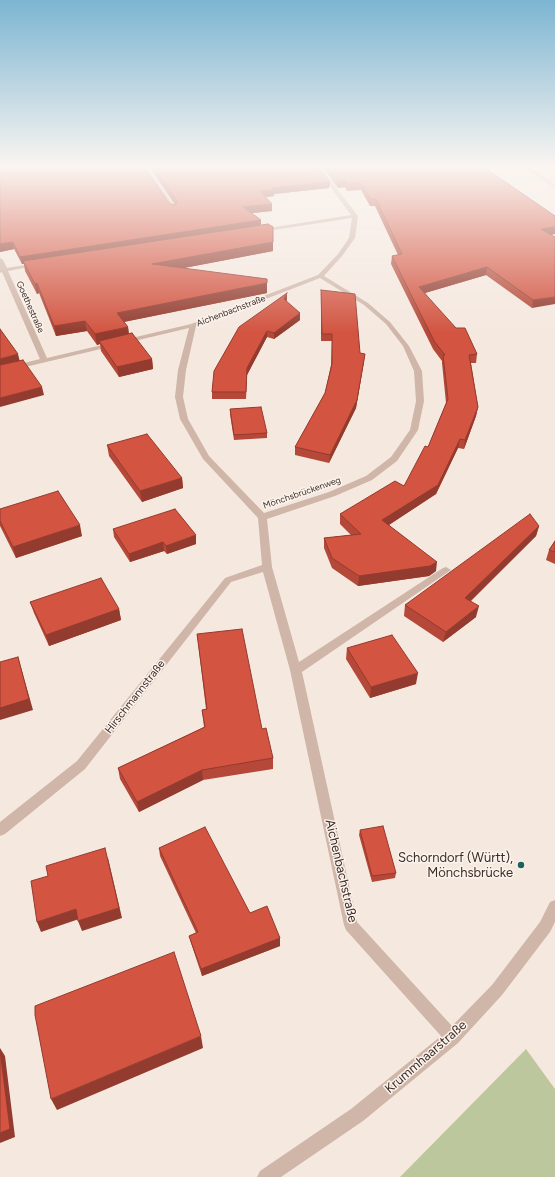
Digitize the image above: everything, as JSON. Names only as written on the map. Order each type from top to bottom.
[{"type":"street","points":[[255,231],[309,223]]},
{"type":"street","name":"Aichenbachstraße","points":[[354,223],[352,238],[340,255],[320,276],[193,325],[182,370],[179,397],[184,419],[206,457],[262,517],[267,567],[296,670],[352,925],[452,1037]]},
{"type":"street","name":"Goethestraße","points":[[0,260],[2,271],[44,360]]},
{"type":"street","points":[[2,271],[42,265]]},
{"type":"street","name":"Mönchsbrückenweg","points":[[262,517],[332,494],[369,478],[394,459],[414,430],[420,401],[418,371],[406,346],[388,323],[366,304],[320,276]]},
{"type":"street","points":[[0,371],[193,325]]},
{"type":"street","name":"Hirschmannstraße","points":[[0,830],[81,765],[228,580],[267,567]]},
{"type":"street","points":[[296,670],[446,570]]},
{"type":"street","name":"Krummhaarstraße","points":[[275,1174],[357,1116],[452,1037],[497,990],[545,926],[555,907]]},
{"type":"green space","points":[[526,1049],[555,1089],[555,1177],[400,1177]]},
{"type":"building","points":[[0,223],[242,223],[20,257],[13,242],[0,244]]},
{"type":"building","points":[[387,223],[555,223],[555,227],[541,229],[555,237],[555,297],[533,300],[487,267],[419,287],[456,328],[465,328],[477,354],[469,355],[478,407],[465,440],[460,439],[438,485],[382,520],[437,562],[430,566],[359,576],[332,558],[324,538],[361,534],[340,514],[395,481],[404,486],[425,446],[428,447],[448,399],[443,355],[445,355],[434,341],[392,256],[402,254]]},
{"type":"building","points":[[268,224],[273,227],[273,242],[152,264],[267,279],[267,283],[117,313],[128,327],[95,334],[85,321],[54,326],[37,283],[35,284],[23,261]]},
{"type":"building","points":[[321,290],[355,294],[360,353],[365,354],[357,400],[330,455],[295,447],[325,393],[332,364],[332,334],[322,334]]},
{"type":"building","points":[[287,293],[284,299],[300,313],[274,333],[267,331],[247,368],[246,392],[212,392],[214,371],[239,327]]},
{"type":"building","points":[[0,329],[18,354],[0,359]]},
{"type":"building","points":[[132,333],[152,359],[117,367],[99,341]]},
{"type":"building","points":[[23,360],[42,387],[0,398],[0,365]]},
{"type":"building","points":[[261,407],[267,433],[234,435],[230,409]]},
{"type":"building","points":[[147,434],[182,478],[140,491],[107,445]]},
{"type":"building","points":[[58,491],[80,525],[13,547],[0,521],[0,509]]},
{"type":"building","points":[[175,509],[196,535],[166,546],[163,542],[129,554],[113,529]]},
{"type":"building","points":[[530,514],[539,526],[465,598],[479,606],[446,632],[405,605]]},
{"type":"building","points":[[555,541],[555,552],[549,550]]},
{"type":"building","points":[[101,578],[119,609],[46,635],[30,602]]},
{"type":"building","points":[[242,629],[262,729],[266,728],[273,758],[202,770],[137,802],[118,768],[205,727],[202,710],[207,709],[197,634]]},
{"type":"building","points":[[392,635],[418,673],[371,687],[347,648]]},
{"type":"building","points":[[18,657],[29,699],[0,708],[0,662]]},
{"type":"building","points":[[383,826],[396,873],[372,876],[360,830]]},
{"type":"building","points":[[205,827],[250,913],[267,906],[280,938],[201,969],[189,936],[198,932],[159,848]]},
{"type":"building","points":[[105,848],[119,908],[78,921],[76,909],[37,922],[31,881],[48,876],[46,866]]},
{"type":"building","points":[[174,952],[201,1036],[51,1099],[35,1015],[35,1006]]},
{"type":"building","points":[[0,1050],[10,1129],[0,1133]]},
{"type":"place","name":"Schorndorf (Württ), Mönchsbrücke","points":[[521,865]]}]
